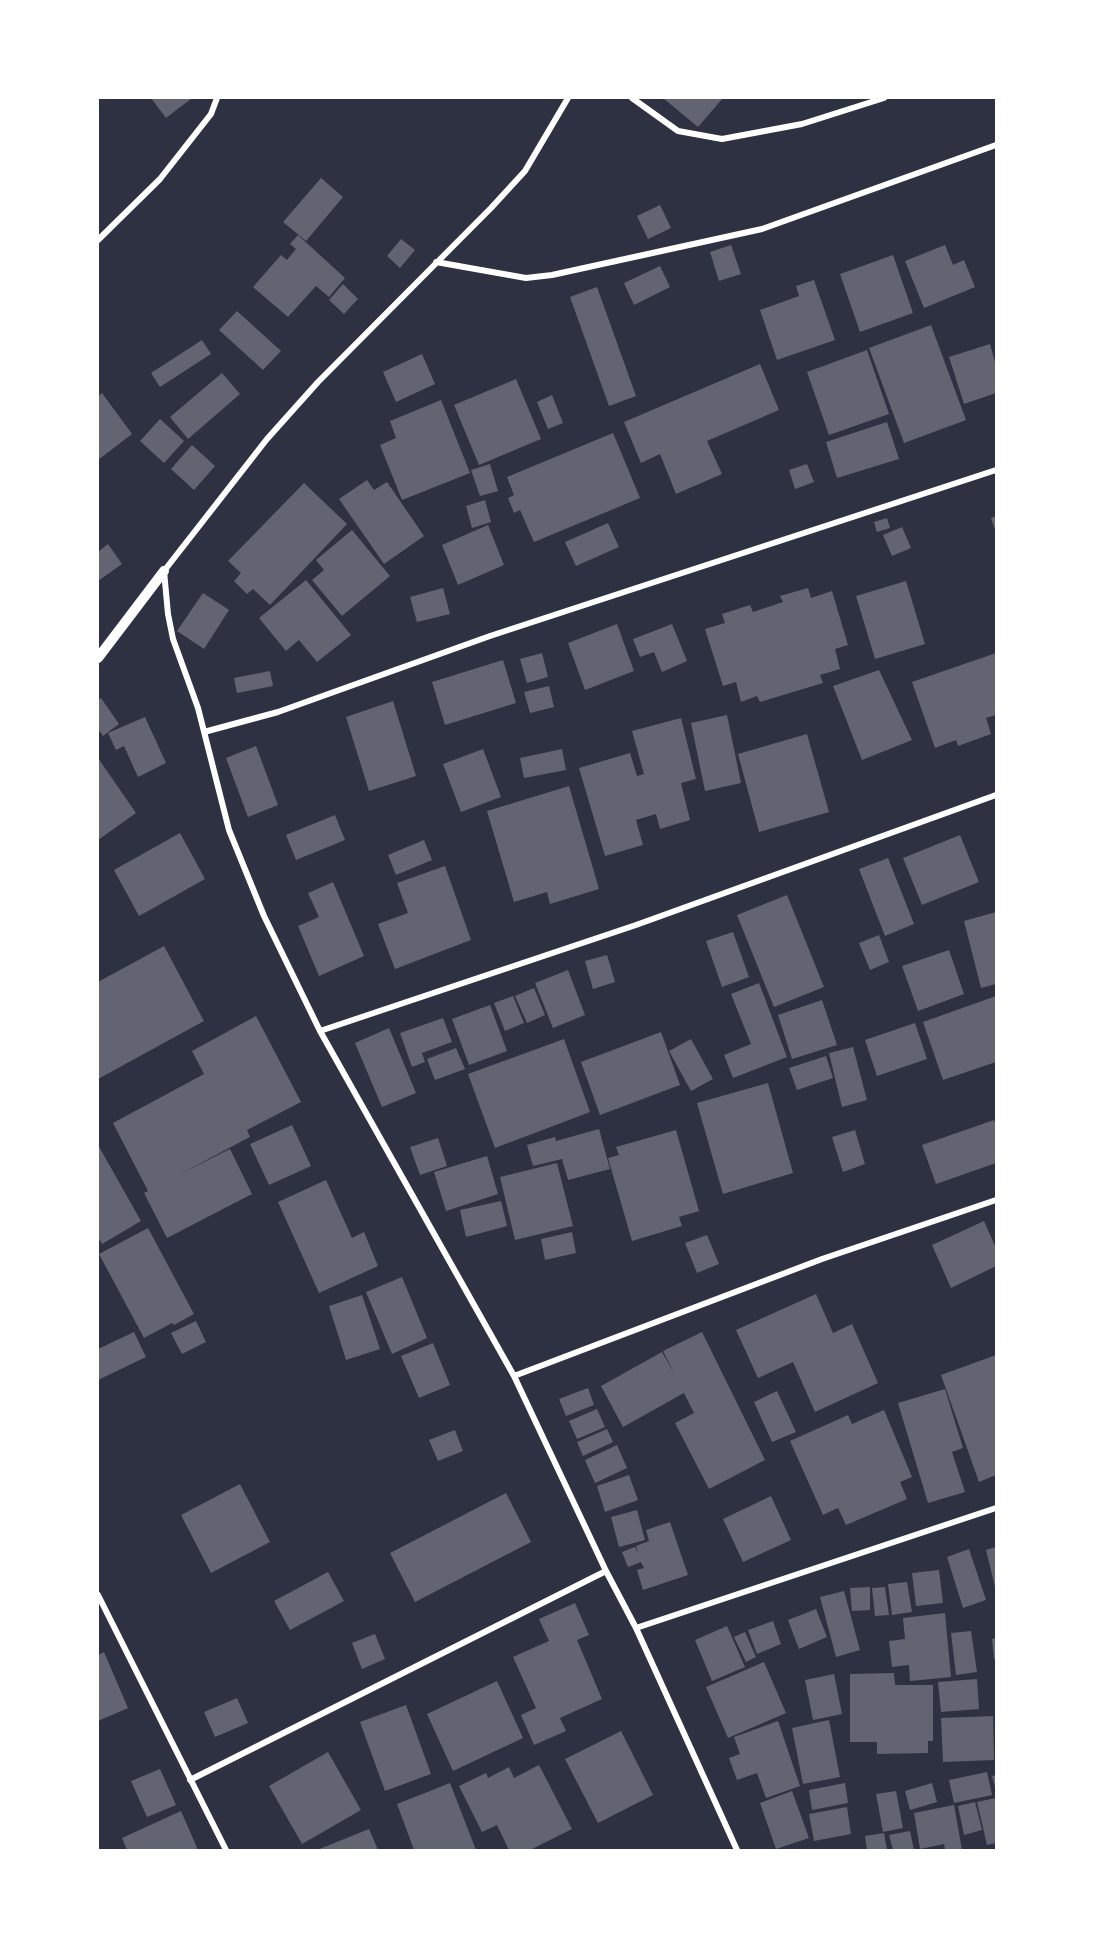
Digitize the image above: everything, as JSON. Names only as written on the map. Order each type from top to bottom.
[{"type":"street","points":[[98,240],[160,179],[212,114],[218,98]]},
{"type":"street","points":[[98,658],[267,438],[318,382],[525,171],[568,98]]},
{"type":"street","points":[[632,98],[678,131],[722,139],[802,124],[884,98]]},
{"type":"street","points":[[436,262],[526,278],[552,275],[762,229],[996,145]]},
{"type":"street","points":[[204,732],[278,712],[501,632],[996,470]]},
{"type":"street","points":[[164,572],[173,639],[191,686],[229,830],[264,916],[320,1030],[514,1376],[606,1571],[636,1628],[737,1851]]},
{"type":"street","points":[[320,1030],[636,925],[996,795]]},
{"type":"street","points":[[514,1376],[822,1259],[996,1200]]},
{"type":"street","points":[[636,1628],[996,1508]]},
{"type":"street","points":[[190,1780],[606,1571]]},
{"type":"street","points":[[98,1595],[226,1851]]},
{"type":"building","points":[[151,98],[192,98],[166,118]]},
{"type":"building","points":[[663,98],[723,98],[698,127]]},
{"type":"building","points":[[321,178],[343,197],[306,241],[283,222]]},
{"type":"building","points":[[660,205],[671,228],[648,239],[637,216]]},
{"type":"building","points":[[298,235],[345,278],[329,297],[316,286],[288,317],[253,287],[281,255],[287,260],[296,249],[290,244]]},
{"type":"building","points":[[401,239],[415,250],[400,268],[387,256]]},
{"type":"building","points":[[731,245],[741,274],[719,281],[710,252]]},
{"type":"building","points":[[945,245],[953,265],[964,260],[975,287],[924,308],[905,261]]},
{"type":"building","points":[[893,255],[913,313],[860,332],[840,274]]},
{"type":"building","points":[[660,266],[670,287],[634,305],[624,283]]},
{"type":"building","points":[[814,280],[835,340],[777,360],[760,310],[799,296],[796,286]]},
{"type":"building","points":[[343,284],[358,299],[344,314],[329,300]]},
{"type":"building","points":[[597,287],[636,396],[609,406],[570,297]]},
{"type":"building","points":[[237,311],[281,351],[263,370],[219,330]]},
{"type":"building","points":[[931,325],[966,420],[904,443],[869,348]]},
{"type":"building","points":[[202,340],[211,354],[160,387],[151,373]]},
{"type":"building","points":[[990,344],[996,366],[996,393],[964,404],[949,357]]},
{"type":"building","points":[[867,350],[889,414],[829,435],[807,372]]},
{"type":"building","points":[[422,354],[435,384],[396,402],[383,372]]},
{"type":"building","points":[[760,364],[779,410],[707,441],[722,474],[676,494],[660,454],[641,463],[624,422]]},
{"type":"building","points":[[222,373],[240,394],[188,439],[170,417]]},
{"type":"building","points":[[516,379],[541,439],[479,465],[454,405]]},
{"type":"building","points":[[102,393],[132,434],[98,460],[98,396]]},
{"type":"building","points":[[552,395],[563,423],[548,429],[537,402]]},
{"type":"building","points":[[441,400],[470,473],[402,500],[380,445],[396,438],[390,421]]},
{"type":"building","points":[[160,419],[184,441],[164,463],[140,441]]},
{"type":"building","points":[[887,422],[899,459],[837,478],[826,442]]},
{"type":"building","points":[[613,433],[640,498],[534,542],[520,510],[514,513],[508,498],[514,495],[507,477]]},
{"type":"building","points":[[192,445],[215,466],[194,490],[171,469]]},
{"type":"building","points":[[490,464],[498,491],[480,496],[471,470]]},
{"type":"building","points":[[807,464],[814,482],[795,489],[789,470]]},
{"type":"building","points":[[367,480],[374,490],[387,482],[424,536],[384,564],[339,499]]},
{"type":"building","points":[[304,483],[347,524],[270,605],[253,589],[247,594],[234,581],[241,573],[228,561]]},
{"type":"building","points":[[485,500],[491,522],[472,528],[466,506]]},
{"type":"building","points":[[996,516],[996,533],[991,518]]},
{"type":"building","points":[[887,518],[890,528],[877,532],[874,522]]},
{"type":"building","points":[[608,523],[619,547],[576,566],[565,542]]},
{"type":"building","points":[[488,525],[504,565],[458,585],[442,545]]},
{"type":"building","points":[[902,527],[911,548],[892,556],[883,535]]},
{"type":"building","points":[[352,530],[390,576],[342,616],[312,580],[324,570],[316,560]]},
{"type":"building","points":[[108,544],[122,564],[98,581],[98,552]]},
{"type":"building","points":[[306,580],[351,635],[317,662],[299,640],[286,651],[259,618]]},
{"type":"building","points":[[906,581],[925,644],[875,659],[856,596]]},
{"type":"building","points":[[443,588],[450,614],[417,622],[410,597]]},
{"type":"building","points":[[808,588],[811,598],[832,591],[848,645],[835,649],[840,669],[820,675],[823,683],[760,702],[757,696],[741,702],[736,682],[723,686],[705,629],[725,623],[722,614],[750,605],[753,612],[783,602],[780,596]]},
{"type":"building","points":[[203,593],[229,610],[204,649],[177,631]]},
{"type":"building","points":[[617,624],[634,671],[585,690],[568,643]]},
{"type":"building","points":[[672,624],[687,661],[662,672],[654,652],[640,657],[633,639]]},
{"type":"building","points":[[542,653],[548,677],[527,683],[520,659]]},
{"type":"building","points":[[996,653],[996,715],[986,718],[991,734],[958,746],[956,740],[935,748],[912,682]]},
{"type":"building","points":[[503,660],[516,703],[445,725],[432,682]]},
{"type":"building","points":[[879,670],[912,740],[862,760],[833,686]]},
{"type":"building","points":[[270,671],[273,686],[237,693],[234,678]]},
{"type":"building","points":[[549,686],[554,707],[530,713],[524,692]]},
{"type":"building","points":[[101,698],[119,724],[103,736],[98,729],[98,700]]},
{"type":"building","points":[[393,701],[416,776],[369,791],[346,717]]},
{"type":"building","points":[[727,715],[741,783],[705,791],[691,723]]},
{"type":"building","points":[[145,717],[166,763],[138,777],[124,746],[116,750],[108,733]]},
{"type":"building","points":[[681,718],[696,779],[681,783],[690,820],[660,829],[656,814],[636,820],[643,845],[605,856],[579,768],[630,753],[637,776],[644,774],[632,731]]},
{"type":"building","points":[[807,734],[829,812],[759,832],[738,754]]},
{"type":"building","points":[[256,746],[278,805],[248,817],[226,758]]},
{"type":"building","points":[[483,749],[501,797],[461,812],[443,764]]},
{"type":"building","points":[[562,749],[566,770],[524,778],[520,758]]},
{"type":"building","points":[[98,758],[136,813],[98,840]]},
{"type":"building","points":[[569,786],[599,889],[550,904],[547,892],[514,902],[487,811]]},
{"type":"building","points":[[335,815],[345,840],[296,860],[286,835]]},
{"type":"building","points":[[180,833],[205,879],[139,916],[114,870]]},
{"type":"building","points":[[960,835],[979,882],[922,905],[903,858]]},
{"type":"building","points":[[424,840],[432,860],[396,875],[388,855]]},
{"type":"building","points":[[888,858],[914,924],[885,936],[859,869]]},
{"type":"building","points":[[445,866],[471,940],[395,969],[378,924],[408,913],[397,883]]},
{"type":"building","points":[[333,882],[364,956],[319,976],[298,926],[319,917],[308,893]]},
{"type":"building","points":[[787,895],[824,987],[774,1007],[737,915]]},
{"type":"building","points":[[996,912],[996,984],[981,988],[964,921]]},
{"type":"building","points":[[733,932],[749,977],[722,987],[706,941]]},
{"type":"building","points":[[879,935],[889,962],[870,970],[859,943]]},
{"type":"building","points":[[164,946],[204,1021],[98,1079],[98,982]]},
{"type":"building","points":[[949,950],[964,994],[918,1011],[902,966]]},
{"type":"building","points":[[607,955],[615,982],[593,989],[585,961]]},
{"type":"building","points":[[568,970],[585,1015],[553,1028],[535,983]]},
{"type":"building","points":[[759,983],[787,1057],[733,1078],[724,1055],[751,1044],[731,994]]},
{"type":"building","points":[[534,988],[545,1015],[527,1023],[515,996]]},
{"type":"building","points":[[513,996],[524,1023],[505,1031],[494,1003]]},
{"type":"building","points":[[996,996],[996,1062],[943,1080],[923,1022]]},
{"type":"building","points":[[822,1000],[837,1045],[792,1059],[778,1015]]},
{"type":"building","points":[[490,1005],[507,1051],[469,1065],[452,1019]]},
{"type":"building","points":[[256,1016],[301,1102],[247,1130],[250,1137],[180,1174],[230,1149],[252,1194],[167,1238],[144,1193],[148,1191],[113,1123],[204,1074],[192,1051]]},
{"type":"building","points":[[443,1018],[452,1042],[422,1053],[425,1062],[412,1067],[400,1033]]},
{"type":"building","points":[[915,1023],[927,1059],[877,1076],[865,1040]]},
{"type":"building","points":[[389,1028],[416,1093],[382,1107],[355,1043]]},
{"type":"building","points":[[661,1032],[680,1085],[600,1115],[581,1062]]},
{"type":"building","points":[[564,1039],[590,1112],[495,1148],[468,1074]]},
{"type":"building","points":[[691,1039],[713,1079],[691,1091],[669,1051]]},
{"type":"building","points":[[853,1047],[867,1100],[842,1107],[829,1053]]},
{"type":"building","points":[[456,1048],[465,1069],[435,1080],[427,1059]]},
{"type":"building","points":[[826,1056],[833,1078],[797,1090],[789,1068]]},
{"type":"building","points":[[768,1083],[793,1173],[723,1194],[697,1103]]},
{"type":"building","points":[[994,1120],[996,1163],[936,1184],[922,1145]]},
{"type":"building","points":[[292,1125],[311,1166],[269,1185],[250,1144]]},
{"type":"building","points":[[599,1129],[610,1169],[568,1180],[562,1159],[533,1166],[527,1145],[555,1137],[556,1141]]},
{"type":"building","points":[[676,1130],[699,1211],[679,1217],[682,1226],[632,1241],[608,1158],[619,1155],[616,1147]]},
{"type":"building","points":[[855,1130],[865,1164],[843,1172],[832,1137]]},
{"type":"building","points":[[438,1138],[447,1166],[420,1175],[410,1147]]},
{"type":"building","points":[[98,1145],[141,1221],[102,1244],[98,1237]]},
{"type":"building","points":[[487,1156],[498,1194],[446,1211],[434,1172]]},
{"type":"building","points":[[557,1163],[573,1226],[515,1240],[500,1177]]},
{"type":"building","points":[[326,1180],[352,1238],[364,1232],[378,1266],[319,1293],[278,1202]]},
{"type":"building","points":[[501,1201],[507,1226],[466,1237],[460,1210]]},
{"type":"building","points":[[984,1221],[996,1248],[996,1266],[951,1288],[932,1245]]},
{"type":"building","points":[[148,1228],[194,1314],[144,1338],[99,1254]]},
{"type":"building","points":[[572,1232],[576,1253],[545,1260],[541,1239]]},
{"type":"building","points":[[707,1235],[719,1264],[697,1273],[685,1243]]},
{"type":"building","points":[[402,1277],[427,1338],[392,1354],[366,1292]]},
{"type":"building","points":[[816,1294],[833,1333],[852,1324],[878,1383],[815,1412],[793,1362],[758,1378],[736,1330]]},
{"type":"building","points":[[362,1295],[380,1349],[346,1360],[329,1306]]},
{"type":"building","points":[[196,1321],[206,1342],[182,1354],[171,1333]]},
{"type":"building","points":[[134,1332],[146,1357],[98,1380],[98,1349]]},
{"type":"building","points":[[702,1332],[765,1460],[709,1489],[675,1423],[694,1413],[684,1393],[623,1427],[601,1386],[662,1352],[675,1375],[663,1351]]},
{"type":"building","points":[[433,1343],[450,1385],[419,1398],[401,1356]]},
{"type":"building","points":[[996,1355],[996,1475],[979,1482],[941,1375]]},
{"type":"building","points":[[588,1388],[594,1405],[566,1416],[559,1399]]},
{"type":"building","points":[[945,1389],[963,1448],[952,1452],[965,1492],[928,1503],[898,1403]]},
{"type":"building","points":[[777,1391],[796,1432],[772,1442],[754,1402]]},
{"type":"building","points":[[597,1409],[605,1427],[577,1439],[569,1421]]},
{"type":"building","points":[[884,1410],[912,1477],[900,1482],[907,1499],[846,1525],[838,1508],[823,1515],[790,1441],[848,1415],[852,1424]]},
{"type":"building","points":[[607,1429],[613,1442],[583,1456],[577,1442]]},
{"type":"building","points":[[455,1430],[463,1451],[438,1461],[429,1440]]},
{"type":"building","points":[[617,1445],[627,1468],[595,1483],[585,1460]]},
{"type":"building","points":[[629,1475],[638,1500],[605,1512],[597,1486]]},
{"type":"building","points":[[240,1484],[270,1542],[211,1573],[181,1515]]},
{"type":"building","points":[[506,1493],[531,1542],[415,1602],[390,1553]]},
{"type":"building","points":[[771,1496],[791,1540],[743,1562],[723,1519]]},
{"type":"building","points":[[637,1510],[645,1540],[619,1547],[611,1517]]},
{"type":"building","points":[[670,1522],[688,1575],[643,1590],[637,1570],[644,1568],[641,1562],[628,1567],[622,1552],[635,1547],[638,1553],[636,1546],[649,1541],[646,1530]]},
{"type":"building","points":[[996,1547],[996,1591],[986,1550]]},
{"type":"building","points":[[969,1549],[986,1600],[963,1608],[947,1557]]},
{"type":"building","points":[[939,1570],[943,1603],[916,1606],[912,1573]]},
{"type":"building","points":[[328,1572],[344,1601],[290,1630],[274,1601]]},
{"type":"building","points":[[907,1582],[912,1612],[892,1615],[888,1584]]},
{"type":"building","points":[[870,1587],[870,1610],[852,1611],[850,1588]]},
{"type":"building","points":[[885,1587],[889,1615],[875,1616],[872,1588]]},
{"type":"building","points":[[844,1591],[860,1650],[836,1657],[820,1597]]},
{"type":"building","points":[[575,1603],[589,1635],[577,1640],[602,1699],[560,1718],[566,1731],[534,1745],[521,1715],[536,1708],[513,1657],[549,1641],[539,1619]]},
{"type":"building","points":[[816,1609],[827,1637],[799,1649],[788,1620]]},
{"type":"building","points":[[945,1613],[951,1677],[910,1681],[909,1665],[892,1667],[889,1641],[905,1639],[903,1618]]},
{"type":"building","points":[[773,1621],[781,1644],[757,1654],[748,1630]]},
{"type":"building","points":[[727,1626],[745,1667],[712,1681],[695,1640]]},
{"type":"building","points":[[971,1631],[977,1672],[956,1675],[951,1633]]},
{"type":"building","points":[[745,1632],[756,1657],[746,1662],[734,1637]]},
{"type":"building","points":[[375,1634],[385,1659],[362,1669],[352,1643]]},
{"type":"building","points":[[996,1638],[996,1659],[994,1659],[992,1639]]},
{"type":"building","points":[[104,1652],[128,1708],[98,1721],[98,1655]]},
{"type":"building","points":[[764,1662],[786,1713],[728,1738],[706,1687]]},
{"type":"building","points":[[894,1673],[895,1685],[933,1685],[933,1741],[928,1741],[928,1753],[877,1754],[877,1742],[850,1742],[850,1674]]},
{"type":"building","points":[[834,1674],[842,1714],[813,1720],[805,1680]]},
{"type":"building","points":[[977,1679],[979,1709],[941,1712],[938,1682]]},
{"type":"building","points":[[497,1681],[523,1738],[453,1771],[427,1714]]},
{"type":"building","points":[[237,1698],[248,1723],[215,1737],[204,1712]]},
{"type":"building","points":[[406,1705],[431,1774],[385,1791],[360,1722]]},
{"type":"building","points":[[993,1716],[994,1760],[943,1762],[941,1718]]},
{"type":"building","points":[[829,1720],[840,1777],[803,1784],[792,1728]]},
{"type":"building","points":[[778,1721],[800,1786],[766,1798],[757,1773],[737,1780],[729,1758],[740,1754],[734,1737]]},
{"type":"building","points":[[621,1731],[653,1795],[598,1823],[565,1759]]},
{"type":"building","points":[[328,1752],[361,1810],[302,1844],[269,1786]]},
{"type":"building","points":[[539,1765],[572,1829],[530,1850],[509,1850],[497,1825],[482,1832],[459,1786],[486,1773],[488,1778],[509,1767],[514,1778]]},
{"type":"building","points":[[160,1769],[176,1805],[147,1817],[131,1781]]},
{"type":"building","points":[[987,1772],[992,1795],[954,1803],[949,1780]]},
{"type":"building","points":[[996,1775],[996,1791],[992,1776]]},
{"type":"building","points":[[450,1783],[476,1850],[414,1850],[397,1804]]},
{"type":"building","points":[[845,1783],[848,1803],[812,1810],[809,1790]]},
{"type":"building","points":[[932,1783],[937,1802],[910,1810],[905,1791]]},
{"type":"building","points":[[792,1791],[809,1838],[776,1849],[760,1803]]},
{"type":"building","points":[[896,1791],[903,1828],[883,1832],[876,1794]]},
{"type":"building","points":[[996,1798],[996,1843],[987,1845],[977,1802]]},
{"type":"building","points":[[975,1802],[982,1830],[964,1835],[958,1806]]},
{"type":"building","points":[[954,1805],[962,1850],[945,1850],[944,1844],[920,1849],[914,1813]]},
{"type":"building","points":[[847,1807],[851,1834],[814,1841],[809,1814]]},
{"type":"building","points":[[181,1811],[198,1850],[127,1850],[122,1838]]},
{"type":"building","points":[[369,1829],[378,1850],[317,1850]]},
{"type":"building","points":[[910,1831],[914,1850],[893,1850],[889,1835]]},
{"type":"building","points":[[884,1833],[887,1850],[867,1850],[865,1836]]}]
